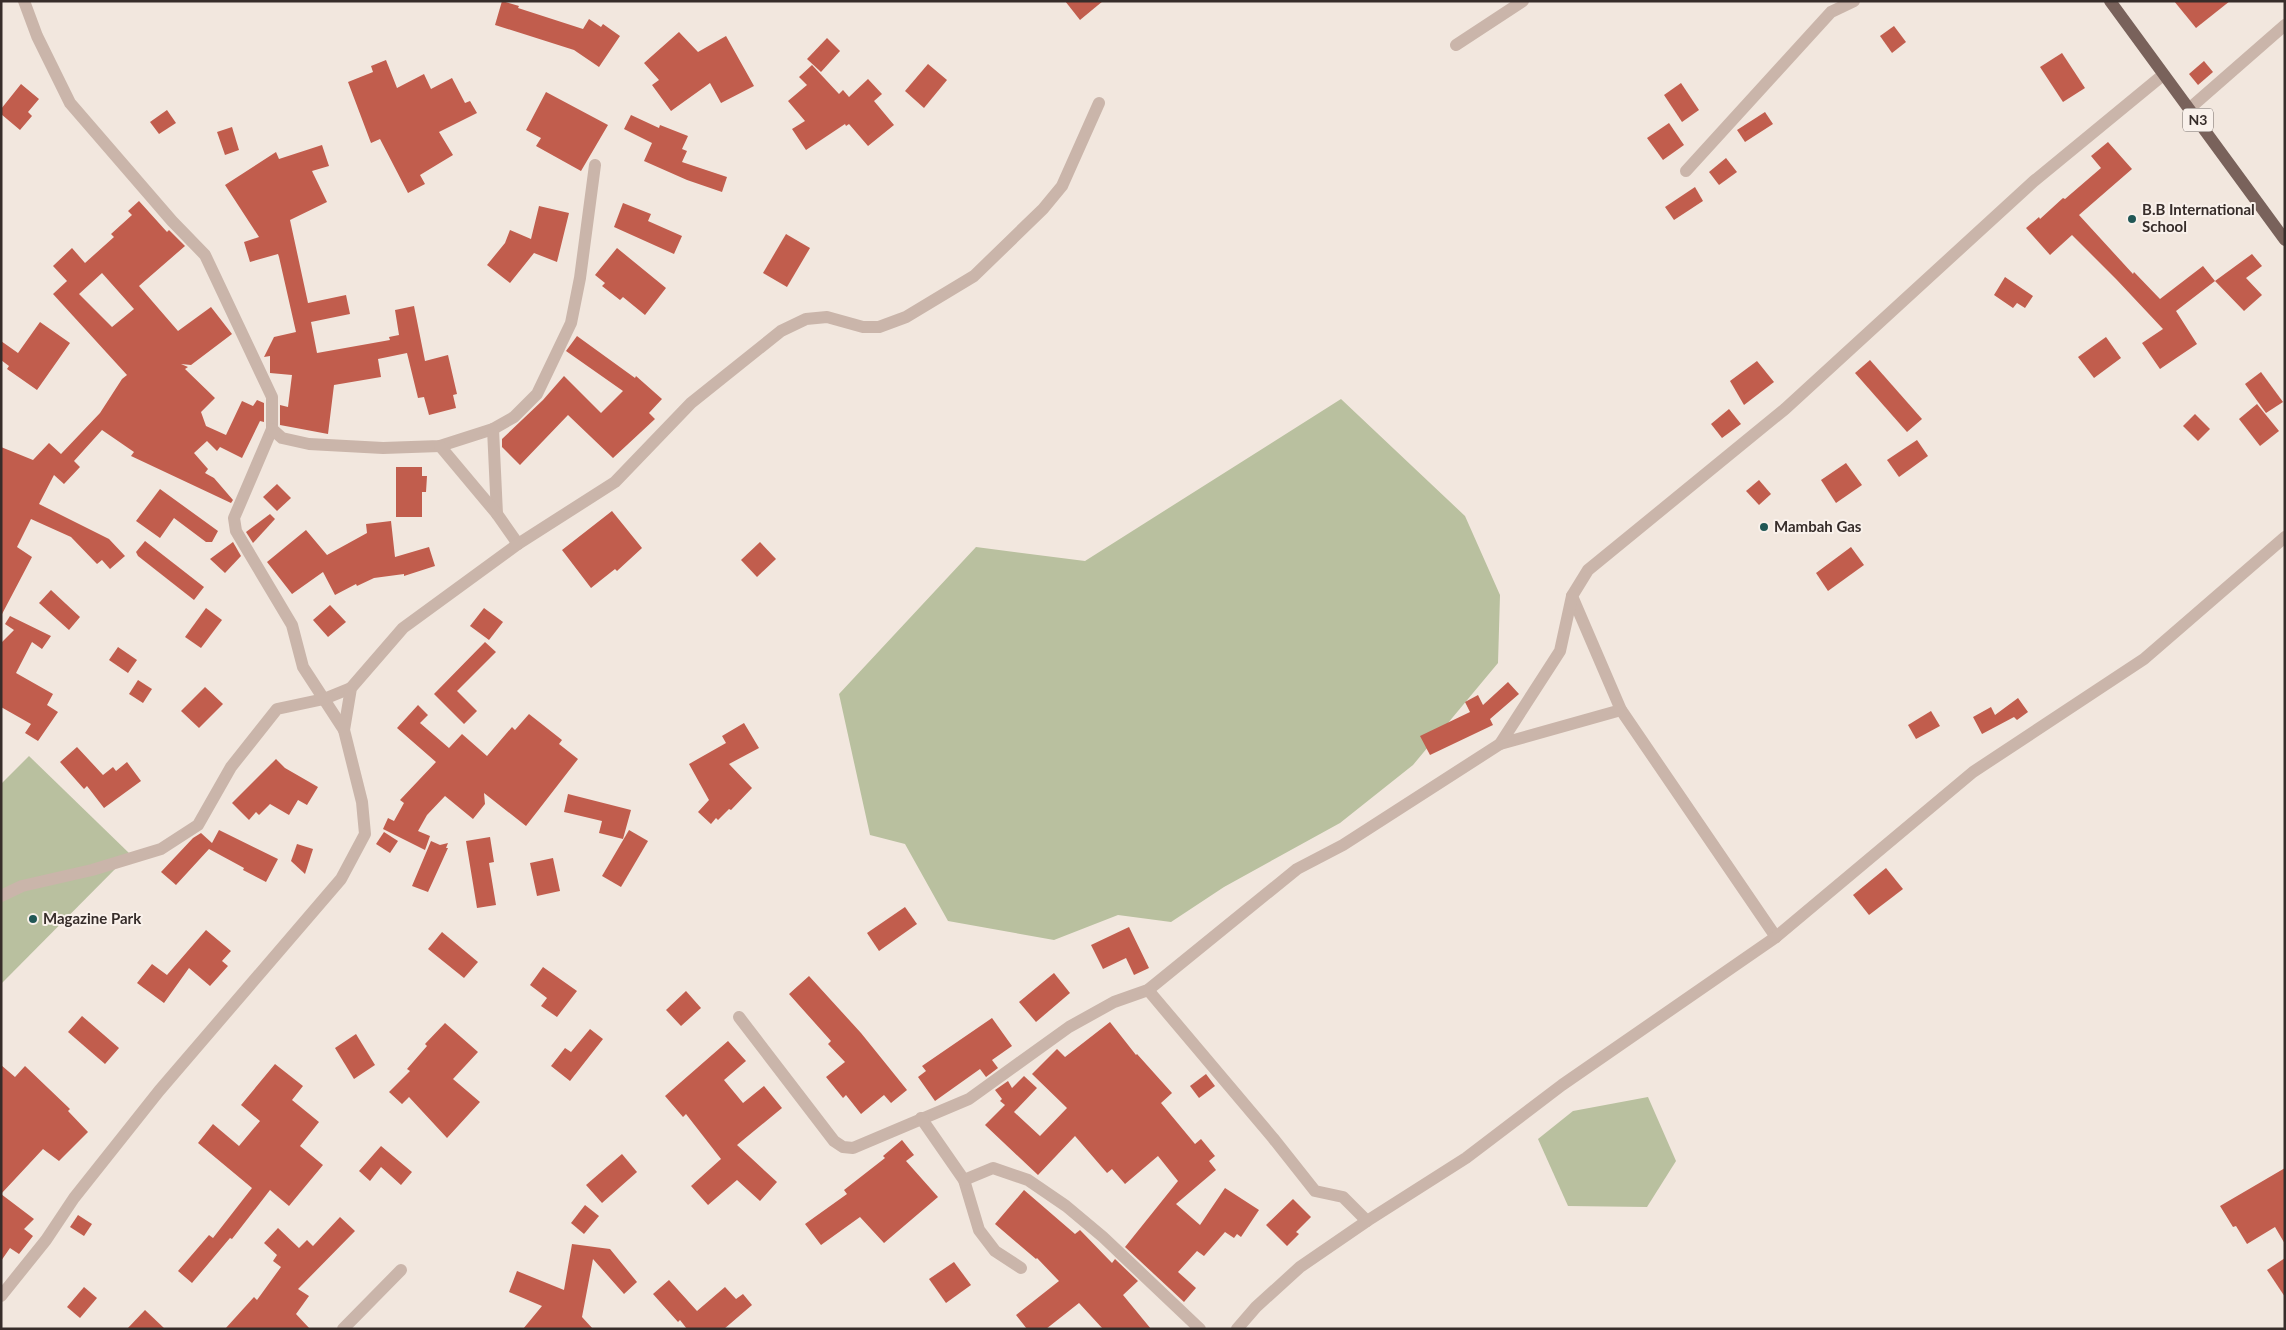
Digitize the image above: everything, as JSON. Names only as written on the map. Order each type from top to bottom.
[{"type":"main road","name":"N3","points":[[2110,1],[2285,240]]},
{"type":"street","points":[[1,1296],[46,1240],[74,1198],[159,1091],[340,879],[365,834],[362,802],[344,730],[303,667],[292,625],[236,531],[234,518],[272,429],[272,397],[205,255],[172,221],[70,103],[37,36],[24,1]]},
{"type":"street","points":[[1456,45],[1523,1]]},
{"type":"street","points":[[1686,171],[1831,12],[1854,1]]},
{"type":"street","points":[[2190,108],[2285,25]]},
{"type":"street","points":[[1500,744],[1560,651],[1572,596],[1588,570],[1785,409],[2034,181],[2163,75]]},
{"type":"street","points":[[1,896],[22,886],[92,870],[161,849],[198,824],[230,767],[277,709],[324,699],[351,688],[403,628],[518,544],[615,482],[691,403],[781,331],[806,319],[827,317],[863,327],[879,327],[906,317],[974,276],[1044,208],[1062,186],[1099,103]]},
{"type":"street","points":[[272,429],[282,438],[309,444],[383,448],[440,446],[492,429],[514,417],[537,394],[571,323],[580,278],[595,165]]},
{"type":"street","points":[[492,429],[497,514]]},
{"type":"street","points":[[440,446],[497,514],[518,544]]},
{"type":"street","points":[[1237,1329],[1256,1307],[1300,1267],[1367,1221],[1466,1158],[1562,1085],[1776,937],[1972,772],[2144,659],[2285,537]]},
{"type":"street","points":[[1572,596],[1621,710],[1776,937]]},
{"type":"street","points":[[344,730],[351,688]]},
{"type":"street","points":[[739,1017],[834,1141],[843,1147],[853,1148],[970,1099],[1069,1027],[1114,1002],[1148,990],[1296,869],[1343,846],[1500,744],[1621,710]]},
{"type":"street","points":[[1148,990],[1273,1138],[1315,1192],[1343,1197],[1367,1221]]},
{"type":"street","points":[[921,1118],[964,1180],[979,1230],[996,1251],[1021,1268]]},
{"type":"street","points":[[964,1180],[992,1168],[1028,1180],[1066,1206],[1103,1237],[1200,1329]]},
{"type":"street","points":[[343,1329],[401,1270]]},
{"type":"green space","points":[[1341,399],[1465,516],[1500,595],[1498,663],[1413,765],[1340,823],[1224,887],[1171,922],[1118,915],[1054,940],[948,921],[905,844],[870,835],[839,694],[976,547],[1085,561]]},
{"type":"green space","name":"Magazine Park","points":[[29,756],[130,854],[1,984],[1,784]]},
{"type":"green space","points":[[1648,1097],[1676,1161],[1647,1207],[1568,1206],[1538,1139],[1573,1111]]},
{"type":"building","points":[[502,1],[583,29],[589,19],[601,27],[603,24],[620,36],[599,67],[574,50],[495,25]]},
{"type":"building","points":[[1065,1],[1103,1],[1080,20]]},
{"type":"building","points":[[2174,1],[2230,1],[2196,28]]},
{"type":"building","points":[[1894,26],[1906,42],[1892,53],[1880,36]]},
{"type":"building","points":[[679,32],[698,52],[726,36],[754,86],[721,103],[710,83],[671,111],[652,85],[659,80],[644,63]]},
{"type":"building","points":[[827,38],[840,51],[821,72],[807,59]]},
{"type":"building","points":[[2062,53],[2085,88],[2063,102],[2040,67]]},
{"type":"building","points":[[386,60],[397,88],[424,74],[431,89],[452,78],[465,103],[470,101],[477,113],[439,132],[453,155],[420,175],[425,184],[408,193],[380,139],[371,143],[348,82],[373,72],[371,66]]},
{"type":"building","points":[[2204,61],[2213,72],[2198,85],[2189,74]]},
{"type":"building","points":[[928,64],[947,80],[924,108],[905,91]]},
{"type":"building","points":[[812,65],[839,94],[843,90],[849,97],[868,79],[882,94],[874,101],[894,125],[868,146],[849,124],[846,126],[845,124],[806,150],[792,129],[805,121],[788,101],[807,85],[799,77]]},
{"type":"building","points":[[1681,83],[1699,110],[1682,122],[1664,95]]},
{"type":"building","points":[[21,84],[39,99],[28,112],[32,116],[20,130],[1,114],[1,109]]},
{"type":"building","points":[[546,92],[608,125],[581,171],[536,146],[541,138],[526,130]]},
{"type":"building","points":[[167,110],[176,123],[159,134],[150,122]]},
{"type":"building","points":[[1765,112],[1773,124],[1745,142],[1737,130]]},
{"type":"building","points":[[631,115],[659,128],[660,125],[688,136],[682,149],[687,151],[682,162],[727,177],[722,192],[687,180],[644,161],[652,143],[624,129]]},
{"type":"building","points":[[1669,123],[1684,145],[1663,160],[1647,138]]},
{"type":"building","points":[[232,127],[239,150],[225,155],[217,132]]},
{"type":"building","points":[[2108,142],[2132,169],[2079,215],[2133,274],[2134,272],[2160,299],[2203,266],[2215,281],[2176,311],[2197,344],[2160,369],[2142,343],[2163,329],[2116,279],[2072,235],[2050,255],[2026,228],[2039,217],[2040,219],[2063,198],[2065,199],[2101,168],[2091,156]]},
{"type":"building","points":[[322,145],[329,166],[312,171],[327,202],[290,220],[308,303],[346,295],[350,314],[311,322],[317,353],[390,340],[389,337],[399,335],[395,310],[414,306],[425,361],[448,355],[457,394],[453,395],[456,408],[429,415],[424,397],[418,398],[407,353],[378,359],[381,377],[334,385],[328,434],[280,425],[280,405],[288,407],[292,375],[270,373],[270,356],[264,357],[274,337],[296,332],[279,257],[278,254],[250,262],[244,242],[259,237],[225,185],[276,152],[279,159]]},
{"type":"building","points":[[1726,158],[1737,172],[1719,185],[1709,172]]},
{"type":"building","points":[[1695,187],[1703,201],[1674,220],[1665,207]]},
{"type":"building","points":[[139,201],[167,232],[169,230],[185,246],[139,286],[178,331],[211,307],[232,334],[191,365],[181,364],[188,367],[185,369],[215,398],[201,412],[206,426],[226,435],[242,401],[253,406],[257,400],[264,403],[264,422],[260,421],[242,458],[220,447],[217,451],[207,441],[194,453],[208,469],[205,473],[214,478],[233,500],[231,503],[131,456],[134,452],[102,430],[74,461],[80,467],[64,484],[54,475],[39,504],[109,539],[125,556],[110,569],[102,560],[97,564],[71,537],[31,519],[17,547],[32,557],[1,616],[1,447],[33,460],[49,443],[61,454],[100,413],[122,379],[127,375],[53,294],[67,281],[53,266],[72,248],[85,263],[114,237],[111,234],[132,215],[128,211]],"holes":[[[102,273],[134,309],[112,327],[79,294]]]},
{"type":"building","points":[[623,203],[651,214],[648,221],[682,236],[674,254],[614,227]]},
{"type":"building","points":[[539,206],[569,213],[557,262],[534,253],[510,283],[487,265],[505,243],[510,230],[531,239]]},
{"type":"building","points":[[786,234],[810,248],[787,287],[763,273]]},
{"type":"building","points":[[617,248],[666,288],[645,315],[623,297],[620,300],[602,286],[605,283],[595,275]]},
{"type":"building","points":[[2252,254],[2262,266],[2246,278],[2262,295],[2244,311],[2215,281]]},
{"type":"building","points":[[2005,277],[2033,296],[2025,308],[2017,303],[2013,308],[1994,295]]},
{"type":"building","points":[[40,322],[70,343],[37,390],[7,369],[9,366],[1,360],[1,341],[18,353]]},
{"type":"building","points":[[577,336],[635,378],[636,376],[662,399],[649,413],[655,419],[613,458],[568,415],[520,465],[502,447],[502,439],[543,400],[564,376],[601,413],[623,391],[566,351]]},
{"type":"building","points":[[2106,337],[2121,358],[2094,378],[2078,357]]},
{"type":"building","points":[[1870,360],[1922,419],[1907,432],[1855,373]]},
{"type":"building","points":[[1757,361],[1774,382],[1744,405],[1730,381]]},
{"type":"building","points":[[2261,372],[2283,402],[2266,413],[2245,384]]},
{"type":"building","points":[[2257,404],[2279,431],[2260,446],[2239,419]]},
{"type":"building","points":[[1729,409],[1741,424],[1722,438],[1711,424]]},
{"type":"building","points":[[2195,414],[2210,429],[2198,441],[2183,426]]},
{"type":"building","points":[[1917,440],[1928,456],[1899,477],[1887,460]]},
{"type":"building","points":[[1846,463],[1862,485],[1836,503],[1821,480]]},
{"type":"building","points":[[396,467],[422,467],[422,476],[427,476],[426,492],[422,492],[422,517],[396,517]]},
{"type":"building","points":[[1759,480],[1771,494],[1759,505],[1746,491]]},
{"type":"building","points":[[277,484],[291,498],[277,511],[263,497]]},
{"type":"building","points":[[160,489],[218,531],[212,542],[206,542],[174,518],[160,538],[136,521]]},
{"type":"building","points":[[612,511],[642,548],[617,571],[615,569],[591,588],[562,550]]},
{"type":"building","points":[[270,514],[275,519],[253,543],[246,532]]},
{"type":"building","points":[[391,521],[395,557],[429,547],[435,566],[404,576],[404,574],[374,578],[357,586],[356,584],[335,595],[323,572],[292,594],[267,562],[306,530],[327,555],[367,533],[366,524]]},
{"type":"building","points":[[145,541],[204,587],[194,600],[138,556],[136,552]]},
{"type":"building","points":[[233,542],[241,556],[225,573],[210,559]]},
{"type":"building","points":[[760,542],[776,559],[757,577],[741,560]]},
{"type":"building","points":[[1851,547],[1864,565],[1828,591],[1816,573]]},
{"type":"building","points":[[51,590],[80,617],[69,630],[39,603]]},
{"type":"building","points":[[330,605],[346,622],[328,637],[313,620]]},
{"type":"building","points":[[206,608],[222,620],[201,648],[185,637]]},
{"type":"building","points":[[484,608],[503,622],[489,640],[470,626]]},
{"type":"building","points":[[10,616],[51,636],[42,649],[32,642],[16,673],[53,694],[47,705],[58,712],[38,741],[25,733],[31,724],[1,707],[1,643],[14,630],[5,624]]},
{"type":"building","points":[[485,642],[496,652],[457,691],[477,711],[464,724],[434,694]]},
{"type":"building","points":[[118,647],[137,660],[128,673],[109,660]]},
{"type":"building","points":[[138,680],[152,689],[143,703],[129,694]]},
{"type":"building","points":[[1508,682],[1519,694],[1490,719],[1493,725],[1430,755],[1420,736],[1470,712],[1465,702],[1478,695],[1483,705]]},
{"type":"building","points":[[205,687],[223,704],[199,728],[181,711]]},
{"type":"building","points":[[2018,698],[2028,712],[2017,720],[2014,717],[1982,734],[1973,717],[1991,707],[1995,715]]},
{"type":"building","points":[[418,705],[428,715],[420,723],[449,748],[462,734],[487,756],[512,727],[515,730],[529,714],[562,740],[559,744],[578,759],[526,826],[484,793],[485,804],[473,819],[445,796],[427,815],[418,831],[430,836],[425,850],[383,829],[388,818],[394,821],[404,803],[400,800],[436,762],[397,728]]},
{"type":"building","points":[[1931,711],[1940,726],[1916,739],[1908,725]]},
{"type":"building","points":[[744,723],[759,748],[729,764],[752,788],[731,810],[729,809],[718,820],[716,818],[711,824],[698,812],[709,800],[689,764],[726,743],[722,736]]},
{"type":"building","points":[[77,747],[103,775],[113,767],[116,771],[127,762],[141,781],[104,808],[87,786],[84,789],[60,762]]},
{"type":"building","points":[[276,759],[285,768],[318,787],[307,805],[298,800],[289,815],[270,804],[259,815],[256,812],[249,820],[232,803]]},
{"type":"building","points":[[568,794],[631,810],[623,839],[599,833],[602,821],[564,812]]},
{"type":"building","points":[[219,830],[278,859],[266,882],[209,849],[176,885],[161,872],[193,838],[201,833],[212,843]]},
{"type":"building","points":[[629,830],[648,841],[621,887],[602,876]]},
{"type":"building","points":[[384,832],[398,841],[390,853],[376,844]]},
{"type":"building","points":[[490,837],[494,862],[489,863],[496,905],[477,908],[466,841]]},
{"type":"building","points":[[431,841],[440,845],[448,843],[446,848],[448,848],[428,892],[412,886]]},
{"type":"building","points":[[297,844],[313,849],[305,874],[291,861]]},
{"type":"building","points":[[553,858],[560,891],[537,896],[530,863]]},
{"type":"building","points":[[1886,868],[1903,889],[1869,915],[1853,895]]},
{"type":"building","points":[[905,907],[917,924],[879,951],[867,933]]},
{"type":"building","points":[[1129,927],[1149,968],[1134,975],[1126,958],[1103,969],[1091,945]]},
{"type":"building","points":[[206,930],[231,951],[222,961],[228,966],[210,986],[189,968],[164,1003],[137,983],[152,964],[167,975]]},
{"type":"building","points":[[442,932],[478,962],[464,978],[428,949]]},
{"type":"building","points":[[543,967],[577,991],[557,1017],[541,1006],[547,998],[530,985]]},
{"type":"building","points":[[1054,973],[1070,993],[1036,1022],[1019,1002]]},
{"type":"building","points":[[809,976],[861,1033],[907,1090],[891,1103],[884,1095],[861,1114],[846,1095],[843,1098],[826,1077],[845,1062],[828,1044],[831,1041],[789,994]]},
{"type":"building","points":[[686,991],[701,1008],[681,1026],[666,1010]]},
{"type":"building","points":[[82,1016],[119,1048],[105,1064],[68,1032]]},
{"type":"building","points":[[992,1018],[1012,1046],[992,1060],[998,1068],[986,1077],[980,1069],[935,1101],[918,1077],[926,1071],[922,1066]]},
{"type":"building","points":[[1110,1022],[1136,1055],[1172,1093],[1161,1103],[1195,1144],[1201,1139],[1215,1156],[1209,1161],[1216,1170],[1176,1204],[1200,1225],[1225,1188],[1259,1210],[1241,1237],[1237,1234],[1234,1238],[1225,1232],[1204,1256],[1197,1251],[1178,1272],[1196,1288],[1184,1302],[1125,1247],[1178,1181],[1158,1156],[1125,1184],[1112,1169],[1107,1173],[1075,1136],[1038,1175],[985,1125],[1005,1105],[1000,1101],[1002,1099],[995,1090],[1008,1081],[1012,1088],[1024,1076],[1037,1088],[1014,1112],[1040,1136],[1067,1108],[1032,1074],[1057,1049],[1065,1057]]},
{"type":"building","points":[[445,1023],[478,1052],[453,1079],[480,1102],[447,1138],[409,1097],[402,1104],[389,1092],[410,1071],[407,1069],[427,1046],[425,1044]]},
{"type":"building","points":[[590,1029],[603,1039],[570,1081],[551,1066],[565,1048],[571,1052]]},
{"type":"building","points":[[356,1034],[375,1065],[354,1079],[335,1048]]},
{"type":"building","points":[[728,1041],[746,1061],[724,1080],[743,1103],[764,1086],[782,1108],[737,1145],[777,1182],[760,1201],[737,1180],[708,1205],[691,1186],[721,1159],[686,1114],[683,1117],[665,1096]]},
{"type":"building","points":[[275,1064],[303,1086],[292,1100],[319,1122],[300,1146],[323,1165],[289,1206],[270,1190],[232,1239],[230,1238],[192,1283],[178,1271],[209,1235],[213,1238],[252,1188],[198,1143],[213,1124],[239,1146],[260,1121],[241,1105]]},
{"type":"building","points":[[1,1065],[15,1077],[25,1066],[70,1109],[68,1111],[88,1132],[59,1161],[43,1149],[1,1194]]},
{"type":"building","points":[[1206,1074],[1215,1086],[1199,1098],[1190,1086]]},
{"type":"building","points":[[902,1140],[914,1155],[906,1161],[938,1197],[884,1243],[860,1217],[821,1245],[805,1224],[847,1194],[844,1190],[885,1158],[883,1156]]},
{"type":"building","points":[[381,1146],[412,1172],[401,1185],[381,1167],[370,1181],[359,1171]]},
{"type":"building","points":[[622,1154],[637,1172],[602,1203],[586,1185]]},
{"type":"building","points":[[2285,1168],[2285,1244],[2275,1227],[2247,1244],[2236,1226],[2233,1227],[2220,1206]]},
{"type":"building","points":[[1024,1190],[1075,1234],[1080,1230],[1112,1263],[1115,1259],[1138,1281],[1123,1295],[1151,1329],[1103,1329],[1079,1303],[1046,1329],[1027,1329],[1016,1315],[1059,1281],[1037,1258],[995,1224]]},
{"type":"building","points":[[1,1194],[34,1219],[24,1229],[33,1236],[19,1254],[10,1248],[1,1261]]},
{"type":"building","points":[[1293,1199],[1311,1217],[1296,1232],[1299,1234],[1287,1246],[1266,1225]]},
{"type":"building","points":[[585,1205],[599,1216],[584,1234],[571,1223]]},
{"type":"building","points":[[78,1215],[92,1224],[84,1236],[70,1227]]},
{"type":"building","points":[[340,1217],[355,1231],[298,1289],[309,1296],[296,1314],[310,1329],[225,1329],[254,1297],[257,1300],[281,1267],[273,1261],[277,1255],[264,1243],[278,1228],[299,1248],[307,1240],[313,1246]]},
{"type":"building","points":[[572,1244],[610,1249],[637,1282],[624,1294],[593,1259],[582,1317],[593,1329],[523,1329],[542,1306],[509,1292],[517,1271],[564,1290]]},
{"type":"building","points":[[2285,1258],[2285,1297],[2267,1270]]},
{"type":"building","points":[[954,1262],[971,1285],[946,1303],[929,1279]]},
{"type":"building","points":[[669,1280],[697,1311],[725,1287],[736,1299],[743,1294],[752,1305],[724,1329],[687,1329],[680,1320],[678,1322],[653,1294]]},
{"type":"building","points":[[84,1287],[97,1298],[80,1318],[67,1307]]},
{"type":"building","points":[[145,1310],[165,1329],[127,1329]]},
{"type":"place","name":"B.B International School","points":[[2132,219]]},
{"type":"place","name":"Mambah Gas","points":[[1764,527]]},
{"type":"place","name":"Magazine Park","points":[[33,919]]}]
